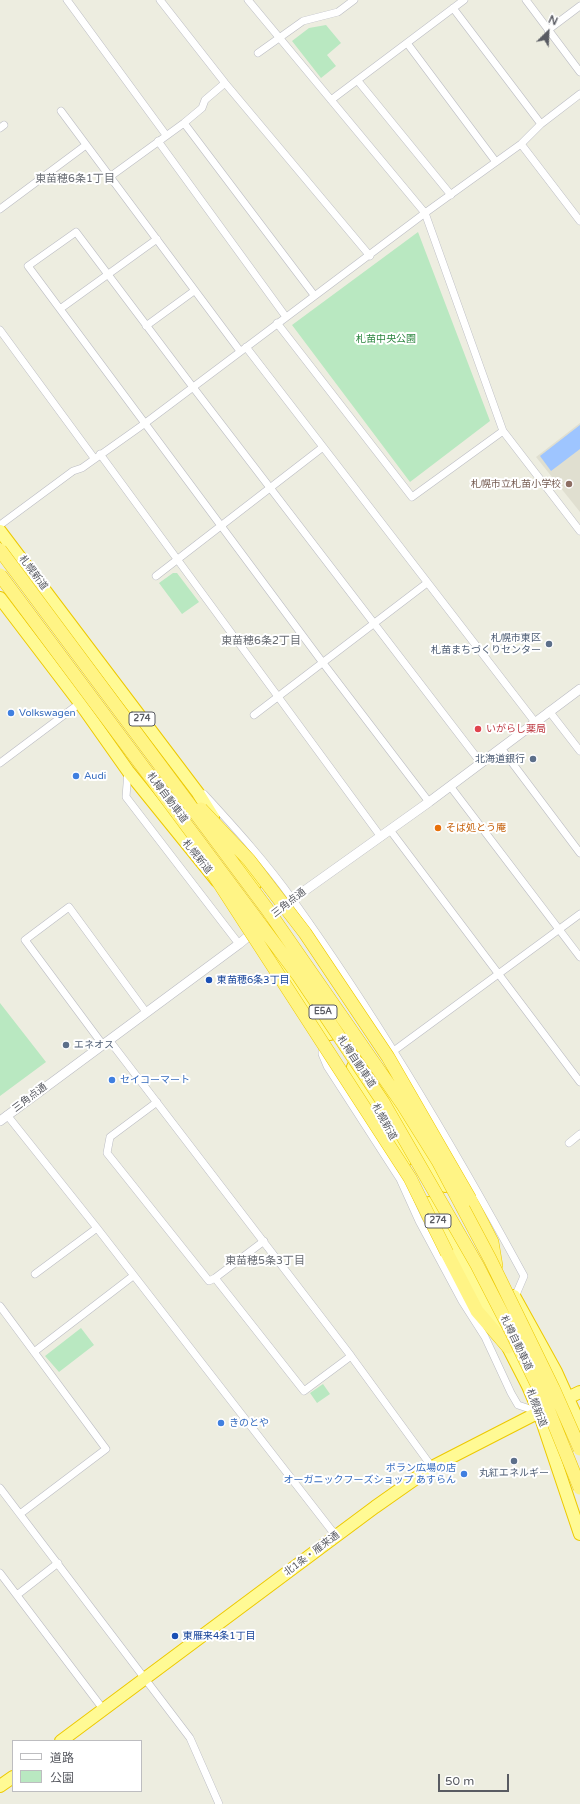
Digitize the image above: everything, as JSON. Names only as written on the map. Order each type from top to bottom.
[{"type":"highway","name":"札幌新道","points":[[0,530],[198,793],[442,1180],[466,1223],[496,1266],[515,1297],[542,1344],[580,1425]]},
{"type":"highway","name":"札樽自動車道","points":[[0,550],[267,909],[403,1105],[438,1161],[490,1259],[553,1388],[580,1449]]},
{"type":"highway","name":"札樽自動車道","points":[[0,575],[298,975],[382,1102],[477,1264],[544,1400],[580,1488]]},
{"type":"highway","name":"札幌新道","points":[[0,598],[80,702],[128,771],[255,929],[352,1065],[508,1347],[539,1412],[580,1534]]},
{"type":"highway","points":[[164,770],[249,860],[305,933],[388,1057],[470,1199],[492,1242],[496,1266]]},
{"type":"highway","points":[[158,786],[256,941],[410,1178],[477,1311],[508,1347]]},
{"type":"highway","name":"北1条・雁来通","points":[[62,1740],[336,1536],[432,1467],[580,1392]]},
{"type":"highway","points":[[0,1786],[12,1778]]},
{"type":"street","points":[[67,0],[166,135]]},
{"type":"street","points":[[160,0],[224,83],[370,256]]},
{"type":"street","points":[[248,0],[425,213],[503,431],[580,532]]},
{"type":"street","points":[[258,53],[303,21],[338,12],[354,0]]},
{"type":"street","points":[[331,100],[464,0]]},
{"type":"street","points":[[526,0],[580,72]]},
{"type":"street","points":[[548,30],[580,6]]},
{"type":"street","points":[[453,8],[541,124]]},
{"type":"street","points":[[407,43],[496,162]]},
{"type":"street","points":[[358,80],[451,195]]},
{"type":"street","points":[[111,176],[184,123],[202,108],[205,100],[224,83]]},
{"type":"street","points":[[0,525],[73,471],[82,468],[144,424],[277,323],[370,256],[425,213],[521,144],[541,124],[580,94]]},
{"type":"street","points":[[61,111],[111,176],[194,290],[323,447],[535,722]]},
{"type":"street","points":[[184,123],[314,296]]},
{"type":"street","points":[[158,141],[286,317]]},
{"type":"street","points":[[521,144],[580,221]]},
{"type":"street","points":[[0,209],[86,145]]},
{"type":"street","points":[[429,802],[144,424],[28,266],[76,232],[146,326],[481,763]]},
{"type":"street","points":[[60,309],[157,239]]},
{"type":"street","points":[[146,326],[194,290]]},
{"type":"street","points":[[277,323],[412,497],[503,431]]},
{"type":"street","points":[[0,330],[177,560],[381,837]]},
{"type":"street","points":[[156,576],[323,447]]},
{"type":"street","points":[[254,715],[428,583]]},
{"type":"street","name":"三角点通","points":[[4,1118],[239,944],[255,929],[293,899],[429,802],[580,689]]},
{"type":"street","points":[[0,763],[80,702]]},
{"type":"street","points":[[549,711],[580,751]]},
{"type":"street","points":[[501,748],[580,853]]},
{"type":"street","points":[[167,753],[243,837],[293,899],[395,1050],[481,1196],[524,1276],[515,1297]]},
{"type":"street","points":[[128,771],[126,798],[239,944]]},
{"type":"street","points":[[450,786],[580,957]]},
{"type":"street","points":[[390,830],[580,1082]]},
{"type":"street","points":[[146,1012],[69,907],[25,940],[106,1042],[157,1102],[351,1356],[432,1467]]},
{"type":"street","points":[[395,1050],[580,914]]},
{"type":"street","points":[[322,1022],[322,1054],[327,1066],[400,1179],[419,1221],[462,1301],[485,1337],[511,1394],[518,1404],[539,1412]]},
{"type":"street","points":[[157,1102],[110,1137],[106,1154],[209,1281],[264,1241]]},
{"type":"street","points":[[4,1118],[97,1228],[336,1536]]},
{"type":"street","points":[[568,1143],[580,1134]]},
{"type":"street","points":[[35,1274],[97,1228]]},
{"type":"street","points":[[34,1352],[133,1276]]},
{"type":"street","points":[[215,1278],[304,1391],[351,1356]]},
{"type":"street","points":[[0,1306],[106,1449],[20,1514]]},
{"type":"street","points":[[0,1488],[190,1738],[219,1804]]},
{"type":"street","points":[[17,1595],[58,1564]]},
{"type":"street","points":[[0,1573],[103,1709]]},
{"type":"shaded area","name":"札幌市立札苗小学校","points":[[580,423],[580,512],[536,457]]},
{"type":"green space","points":[[326,25],[341,43],[327,55],[336,66],[321,78],[292,41],[309,28]]},
{"type":"green space","name":"札苗中央公園","points":[[418,232],[490,421],[410,482],[292,325]]},
{"type":"green space","points":[[173,573],[177,573],[199,602],[182,614],[159,583]]},
{"type":"green space","points":[[0,1003],[46,1062],[0,1096]]},
{"type":"green space","points":[[81,1328],[94,1345],[59,1372],[45,1356]]},
{"type":"green space","points":[[323,1384],[330,1394],[317,1403],[310,1393]]},
{"type":"water","points":[[580,425],[580,449],[551,471],[540,456]]},
{"type":"place","name":"札幌市立札苗小学校","points":[[569,484]]},
{"type":"place","name":"札幌市東区 札苗まちづくりセンター","points":[[549,644]]},
{"type":"place","name":"Volkswagen","points":[[11,713]]},
{"type":"place","name":"いがらし薬局","points":[[478,729]]},
{"type":"place","name":"北海道銀行","points":[[533,759]]},
{"type":"place","name":"Audi","points":[[76,776]]},
{"type":"place","name":"そば処とう庵","points":[[438,828]]},
{"type":"place","name":"東苗穂6条3丁目","points":[[209,980]]},
{"type":"place","name":"エネオス","points":[[66,1045]]},
{"type":"place","name":"セイコーマート","points":[[112,1080]]},
{"type":"place","name":"きのとや","points":[[221,1423]]},
{"type":"place","name":"丸紅エネルギー","points":[[514,1461]]},
{"type":"place","name":"ポラン広場の店 オーガニックフーズショップ あすらん","points":[[464,1474]]},
{"type":"place","name":"東雁来4条1丁目","points":[[175,1636]]},
{"type":"district","name":"東苗穂6条1丁目","points":[[75,179]]},
{"type":"district","name":"東苗穂6条2丁目","points":[[261,641]]},
{"type":"district","name":"東苗穂5条3丁目","points":[[265,1261]]}]
